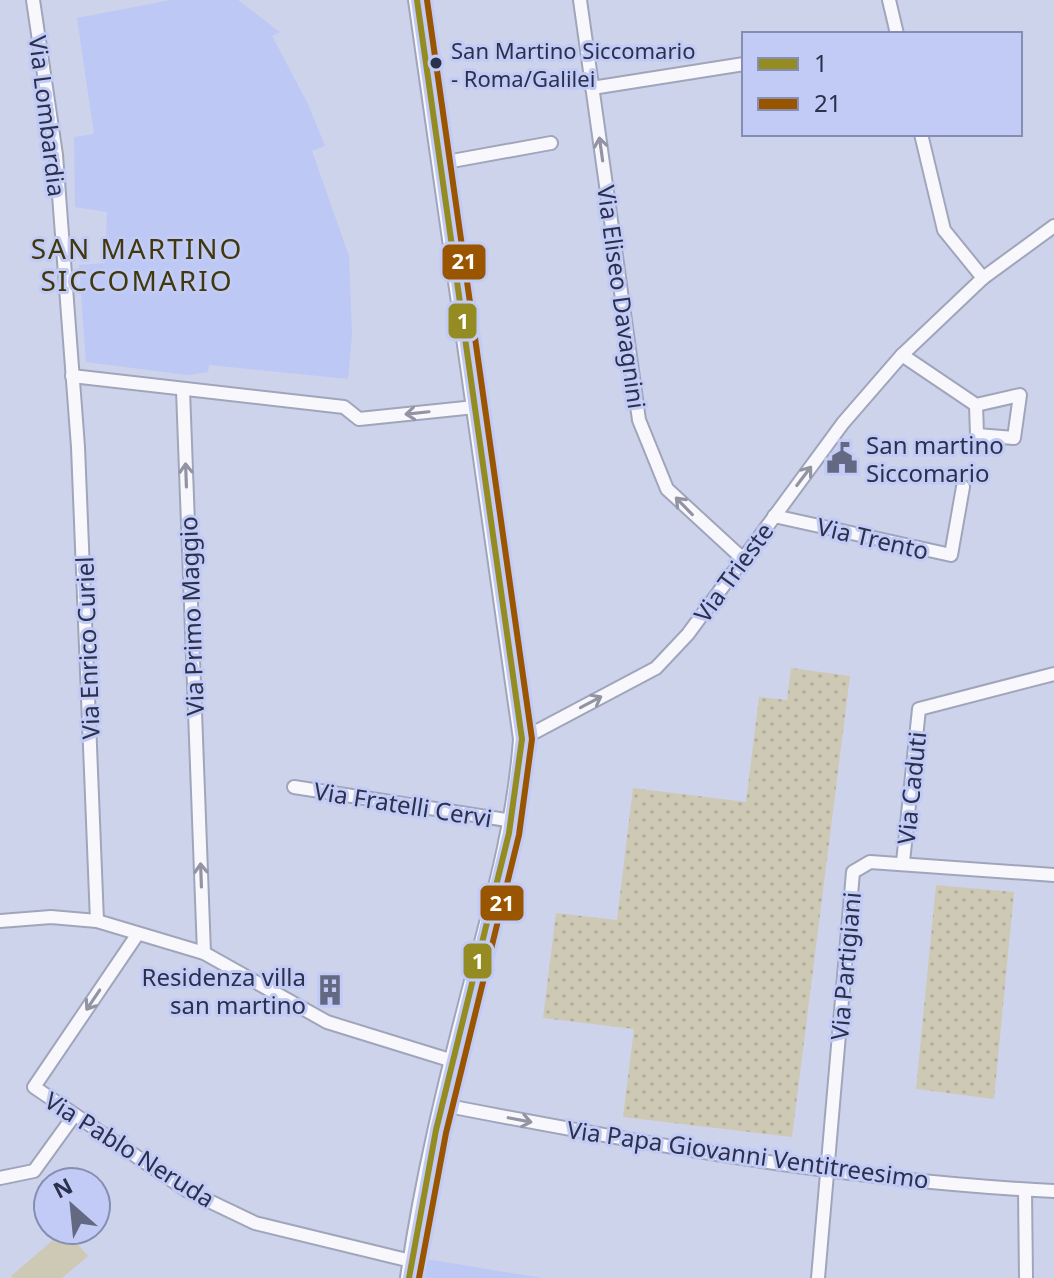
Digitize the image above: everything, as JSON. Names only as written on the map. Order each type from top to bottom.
[{"type":"street","name":"Via Lombardia","points":[[33,0],[56,155],[72,376]]},
{"type":"street","points":[[410,1270],[453,1061],[513,821],[522,739],[417,0]]},
{"type":"street","name":"Via Eliseo Davagnini","points":[[580,0],[639,420],[667,489],[742,558]]},
{"type":"street","points":[[889,0],[895,32]]},
{"type":"street","points":[[592,88],[742,64]]},
{"type":"street","points":[[921,136],[944,230],[983,278]]},
{"type":"street","points":[[441,163],[551,143]]},
{"type":"street","name":"Via Trieste","points":[[522,739],[656,668],[688,634],[843,423],[902,355],[983,278],[1054,226]]},
{"type":"street","points":[[902,355],[976,405],[1020,395],[1014,438],[977,435],[976,405]]},
{"type":"street","points":[[72,376],[344,407],[359,419],[475,407]]},
{"type":"street","name":"Via Enrico Curiel","points":[[72,376],[84,562],[97,921]]},
{"type":"street","name":"Via Primo Maggio","points":[[183,390],[204,953]]},
{"type":"street","name":"Via Trento","points":[[774,516],[951,555],[963,487]]},
{"type":"street","name":"Via Caduti","points":[[903,862],[919,709],[1054,674]]},
{"type":"street","name":"Via Fratelli Cervi","points":[[294,787],[513,821]]},
{"type":"street","name":"Via Partigiani","points":[[826,1169],[853,872],[870,862],[903,862],[1054,875]]},
{"type":"street","points":[[0,921],[51,917],[97,921],[204,953],[327,1022],[453,1061]]},
{"type":"street","name":"Via Pablo Neruda","points":[[137,935],[34,1087],[73,1117],[186,1190],[255,1223],[410,1270]]},
{"type":"street","name":"Via Papa Giovanni Ventitreesimo","points":[[443,1105],[557,1127],[826,1169],[1054,1191]]},
{"type":"street","points":[[0,1178],[34,1171],[73,1117]]},
{"type":"street","points":[[818,1278],[826,1169]]},
{"type":"street","points":[[1025,1190],[1026,1278]]},
{"type":"shaded area","points":[[171,0],[238,0],[280,32],[272,36],[308,104],[325,146],[312,151],[349,256],[352,334],[348,379],[209,365],[208,372],[187,375],[86,362],[79,265],[105,263],[107,212],[75,207],[74,137],[94,134],[77,18]]},
{"type":"shaded area","points":[[791,668],[850,676],[792,1137],[623,1117],[634,1029],[543,1018],[556,913],[617,920],[633,788],[746,802],[759,697],[787,700]]},
{"type":"shaded area","points":[[936,885],[1014,892],[994,1099],[916,1089]]},
{"type":"shaded area","points":[[46,1246],[79,1246],[88,1256],[62,1278],[11,1276]]},
{"type":"shaded area","points":[[420,1258],[542,1278],[417,1278]]},
{"type":"transit line","name":"1","points":[[409,1278],[436,1130],[509,833],[522,739],[417,0]]},
{"type":"transit line","name":"21","points":[[419,1278],[446,1133],[519,835],[532,739],[427,0]]},
{"type":"place","name":"San Martino Siccomario - Roma/Galilei","points":[[436,63]]},
{"type":"place","name":"San martino Siccomario","points":[[842,458]]},
{"type":"place","name":"Residenza villa san martino","points":[[330,990]]},
{"type":"district","name":"SAN MARTINO SICCOMARIO","points":[[137,264]]}]
